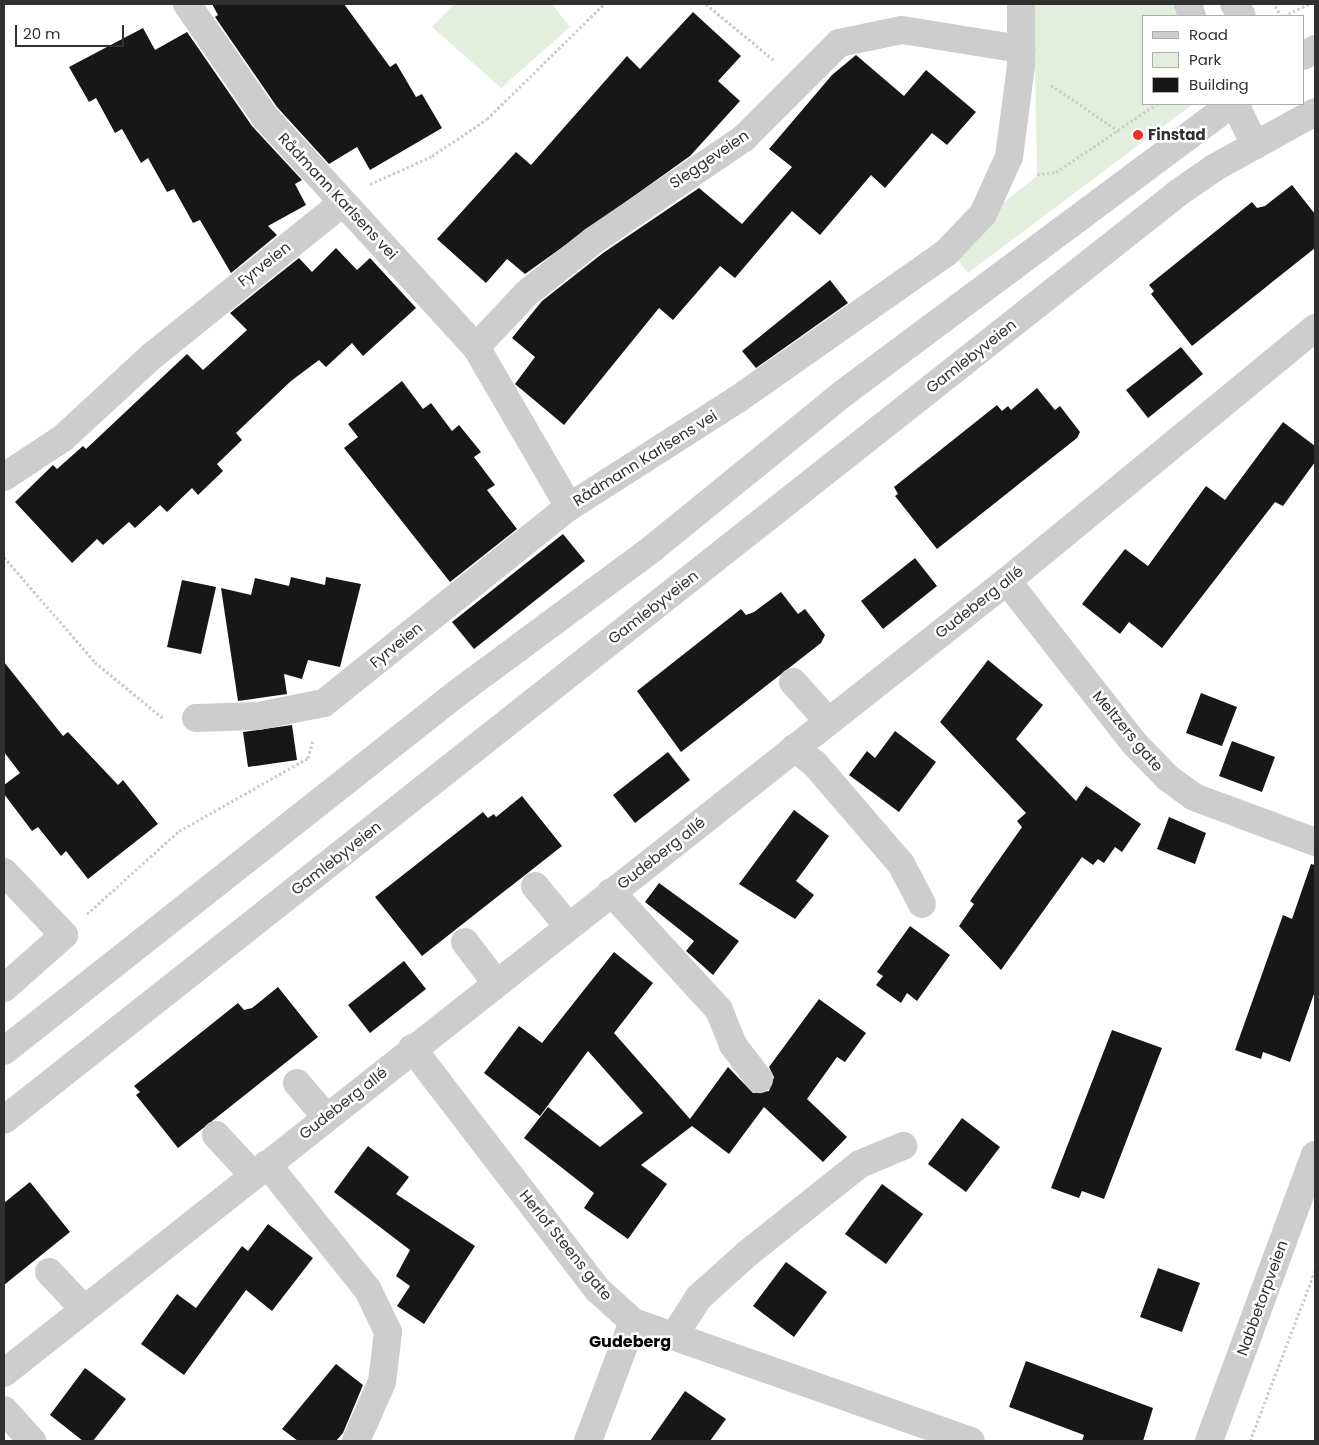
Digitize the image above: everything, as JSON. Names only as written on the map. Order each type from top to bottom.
[{"type":"street","name":"Rådmann Karlsens vei","points":[[187,4],[265,118],[341,204],[476,347],[569,507],[738,399],[946,253],[983,214],[1009,158],[1021,57],[1021,4]]},
{"type":"street","points":[[1234,4],[1241,15]]},
{"type":"street","name":"Sleggeveien","points":[[476,347],[527,293],[594,240],[744,138],[798,81],[839,43],[902,30],[1021,57]]},
{"type":"street","points":[[1304,55],[1315,49]]},
{"type":"street","points":[[4,1051],[456,694],[654,548],[844,392],[1230,105]]},
{"type":"street","points":[[1235,105],[1255,145]]},
{"type":"street","name":"Gamlebyveien","points":[[4,1120],[1178,193],[1255,145],[1300,113]]},
{"type":"street","name":"Fyrveien","points":[[4,477],[63,438],[152,356],[341,204]]},
{"type":"street","name":"Gudeberg allé","points":[[5,1370],[1007,581],[1315,328]]},
{"type":"street","name":"Fyrveien","points":[[196,718],[258,716],[324,703],[569,507]]},
{"type":"street","name":"Meltzers gate","points":[[1007,581],[1135,744],[1168,778],[1194,797],[1315,842]]},
{"type":"street","points":[[793,682],[828,721]]},
{"type":"street","points":[[794,748],[815,764],[901,864],[922,904]]},
{"type":"street","points":[[4,872],[64,935],[4,988]]},
{"type":"street","points":[[535,886],[568,926]]},
{"type":"street","points":[[611,892],[719,1010],[733,1045],[758,1079]]},
{"type":"street","points":[[465,942],[496,983]]},
{"type":"street","name":"Herlof Steens gate","points":[[412,1048],[598,1290],[633,1322],[971,1441]]},
{"type":"street","points":[[296,1083],[326,1117]]},
{"type":"street","points":[[216,1134],[260,1170],[368,1290],[388,1332],[382,1382],[356,1441]]},
{"type":"street","points":[[674,1336],[699,1297],[748,1253],[860,1164],[903,1146]]},
{"type":"street","name":"Nabbetorpveien","points":[[1209,1441],[1315,1155]]},
{"type":"street","points":[[49,1272],[84,1309]]},
{"type":"street","points":[[588,1441],[633,1322]]},
{"type":"street","points":[[4,1410],[32,1441]]},
{"type":"path","points":[[341,204],[372,182],[432,156],[487,118],[604,4]]},
{"type":"path","points":[[706,4],[798,81]]},
{"type":"path","points":[[1273,4],[1281,15]]},
{"type":"path","points":[[1284,15],[1309,4]]},
{"type":"path","points":[[1021,57],[1119,131]]},
{"type":"path","points":[[999,179],[1056,172],[1156,105]]},
{"type":"path","points":[[4,557],[95,662],[167,721],[196,718]]},
{"type":"path","points":[[64,935],[179,831],[308,758],[324,703]]},
{"type":"path","points":[[1250,1441],[1315,1271]]},
{"type":"green space","points":[[454,4],[552,4],[570,27],[501,88],[432,27]]},
{"type":"green space","points":[[1034,4],[1189,4],[1196,15],[1142,15],[1142,105],[1192,105],[968,273],[954,255],[978,223],[1037,176]]},
{"type":"building","points":[[212,4],[344,4],[390,67],[396,63],[416,97],[422,94],[442,128],[370,170],[357,147],[329,164],[277,107],[215,17],[218,15]]},
{"type":"building","points":[[693,12],[741,56],[718,81],[740,101],[690,156],[525,274],[507,259],[486,283],[437,239],[516,152],[531,165],[627,56],[640,69]]},
{"type":"building","points":[[143,28],[155,50],[187,32],[252,126],[302,180],[295,184],[306,205],[268,226],[277,235],[231,273],[200,220],[193,223],[174,189],[167,192],[148,158],[141,163],[122,129],[115,133],[96,98],[89,102],[69,67]]},
{"type":"building","points":[[856,55],[904,96],[926,70],[976,112],[947,145],[932,133],[885,188],[871,175],[820,235],[792,211],[735,278],[720,266],[673,320],[659,308],[564,425],[515,384],[535,357],[512,338],[542,301],[603,253],[699,188],[742,224],[792,167],[769,149],[832,75]]},
{"type":"building","points":[[1292,185],[1315,214],[1315,248],[1192,346],[1151,294],[1154,291],[1149,285],[1252,202],[1257,208],[1265,206]]},
{"type":"building","points":[[336,248],[357,270],[370,258],[416,308],[363,356],[352,343],[326,367],[319,360],[291,381],[236,433],[242,440],[217,464],[223,471],[198,495],[192,488],[167,512],[160,505],[135,528],[129,522],[103,545],[97,539],[72,563],[15,502],[53,465],[57,469],[83,446],[86,449],[187,354],[203,370],[247,330],[230,313],[299,258],[312,272]]},
{"type":"building","points":[[830,280],[848,303],[756,368],[742,351]]},
{"type":"building","points":[[1181,347],[1203,374],[1148,418],[1126,390]]},
{"type":"building","points":[[402,381],[423,409],[431,403],[452,431],[459,425],[481,452],[474,457],[495,485],[487,490],[517,529],[450,582],[344,448],[358,437],[348,424]]},
{"type":"building","points":[[1037,388],[1055,410],[1060,406],[1080,432],[1077,438],[937,549],[895,496],[898,494],[894,487],[997,405],[1002,411],[1008,406],[1011,410]]},
{"type":"building","points":[[1283,422],[1315,446],[1315,462],[1283,506],[1275,502],[1162,648],[1129,622],[1120,634],[1082,604],[1125,549],[1148,566],[1206,486],[1225,500]]},
{"type":"building","points":[[563,534],[585,561],[474,649],[452,622]]},
{"type":"building","points":[[915,558],[937,586],[883,629],[861,601]]},
{"type":"building","points":[[291,577],[325,585],[326,577],[361,584],[340,667],[308,660],[302,679],[284,674],[287,694],[238,701],[221,588],[251,595],[255,578],[289,586]]},
{"type":"building","points":[[182,580],[216,587],[201,654],[167,647]]},
{"type":"building","points":[[781,592],[798,614],[805,609],[825,635],[821,643],[681,752],[637,691],[741,609],[746,615],[754,612]]},
{"type":"building","points":[[988,660],[1043,705],[1016,739],[1076,801],[1086,786],[1141,824],[1122,852],[1115,847],[1104,863],[1098,859],[1093,865],[1082,857],[1001,970],[959,926],[974,904],[970,901],[1022,827],[1017,821],[1026,813],[940,722]]},
{"type":"building","points":[[4,662],[63,736],[68,732],[118,785],[123,780],[158,824],[88,879],[66,851],[61,856],[38,827],[32,831],[4,794],[4,785],[20,773],[4,752]]},
{"type":"building","points":[[1201,693],[1237,707],[1222,746],[1186,733]]},
{"type":"building","points":[[292,725],[297,760],[248,767],[243,732]]},
{"type":"building","points":[[895,731],[936,762],[899,812],[849,775],[867,751],[875,758]]},
{"type":"building","points":[[1232,741],[1275,757],[1262,792],[1219,776]]},
{"type":"building","points":[[668,752],[690,780],[635,823],[613,795]]},
{"type":"building","points":[[522,796],[562,846],[422,956],[375,897],[483,812],[488,818],[494,814],[496,817]]},
{"type":"building","points":[[794,810],[829,836],[796,881],[814,895],[795,919],[739,884]]},
{"type":"building","points":[[1169,817],[1206,833],[1195,864],[1157,849]]},
{"type":"building","points":[[1311,864],[1315,865],[1315,991],[1290,1062],[1263,1052],[1261,1059],[1235,1050],[1283,915],[1292,919]]},
{"type":"building","points":[[659,883],[739,941],[713,975],[686,951],[694,941],[645,902]]},
{"type":"building","points":[[910,926],[950,955],[917,1001],[907,993],[901,1003],[876,985],[883,976],[877,972]]},
{"type":"building","points":[[614,952],[653,983],[614,1033],[690,1119],[728,1067],[753,1093],[769,1091],[774,1077],[769,1067],[819,999],[866,1033],[845,1062],[837,1057],[807,1099],[847,1137],[823,1162],[764,1107],[729,1154],[692,1126],[641,1165],[667,1184],[628,1239],[584,1208],[594,1193],[524,1138],[548,1107],[600,1147],[643,1113],[588,1051],[540,1116],[484,1073],[519,1026],[542,1043]]},
{"type":"building","points":[[404,961],[426,989],[370,1033],[348,1005]]},
{"type":"building","points":[[278,987],[318,1037],[178,1148],[136,1095],[140,1092],[134,1086],[238,1003],[244,1010],[252,1008]]},
{"type":"building","points":[[1112,1030],[1162,1048],[1104,1199],[1082,1191],[1079,1198],[1051,1188]]},
{"type":"building","points":[[962,1118],[1000,1147],[966,1192],[928,1164]]},
{"type":"building","points":[[368,1146],[409,1177],[396,1194],[475,1246],[424,1324],[397,1306],[410,1286],[396,1276],[410,1250],[334,1192]]},
{"type":"building","points":[[30,1182],[70,1232],[4,1285],[4,1203]]},
{"type":"building","points":[[882,1184],[923,1214],[886,1264],[845,1234]]},
{"type":"building","points":[[268,1224],[313,1258],[272,1311],[246,1290],[184,1375],[141,1344],[177,1294],[196,1308],[242,1246],[248,1251]]},
{"type":"building","points":[[786,1262],[827,1292],[794,1337],[753,1306]]},
{"type":"building","points":[[1158,1268],[1200,1283],[1182,1332],[1140,1317]]},
{"type":"building","points":[[1026,1361],[1153,1408],[1143,1441],[1082,1441],[1084,1435],[1009,1407]]},
{"type":"building","points":[[336,1364],[363,1385],[343,1433],[336,1441],[298,1441],[282,1429]]},
{"type":"building","points":[[85,1368],[126,1399],[93,1441],[83,1441],[50,1415]]},
{"type":"building","points":[[685,1391],[726,1419],[710,1441],[650,1441]]},
{"type":"place","name":"Finstad","points":[[1138,135]]},
{"type":"district","name":"Gudeberg","points":[[630,1342]]}]
